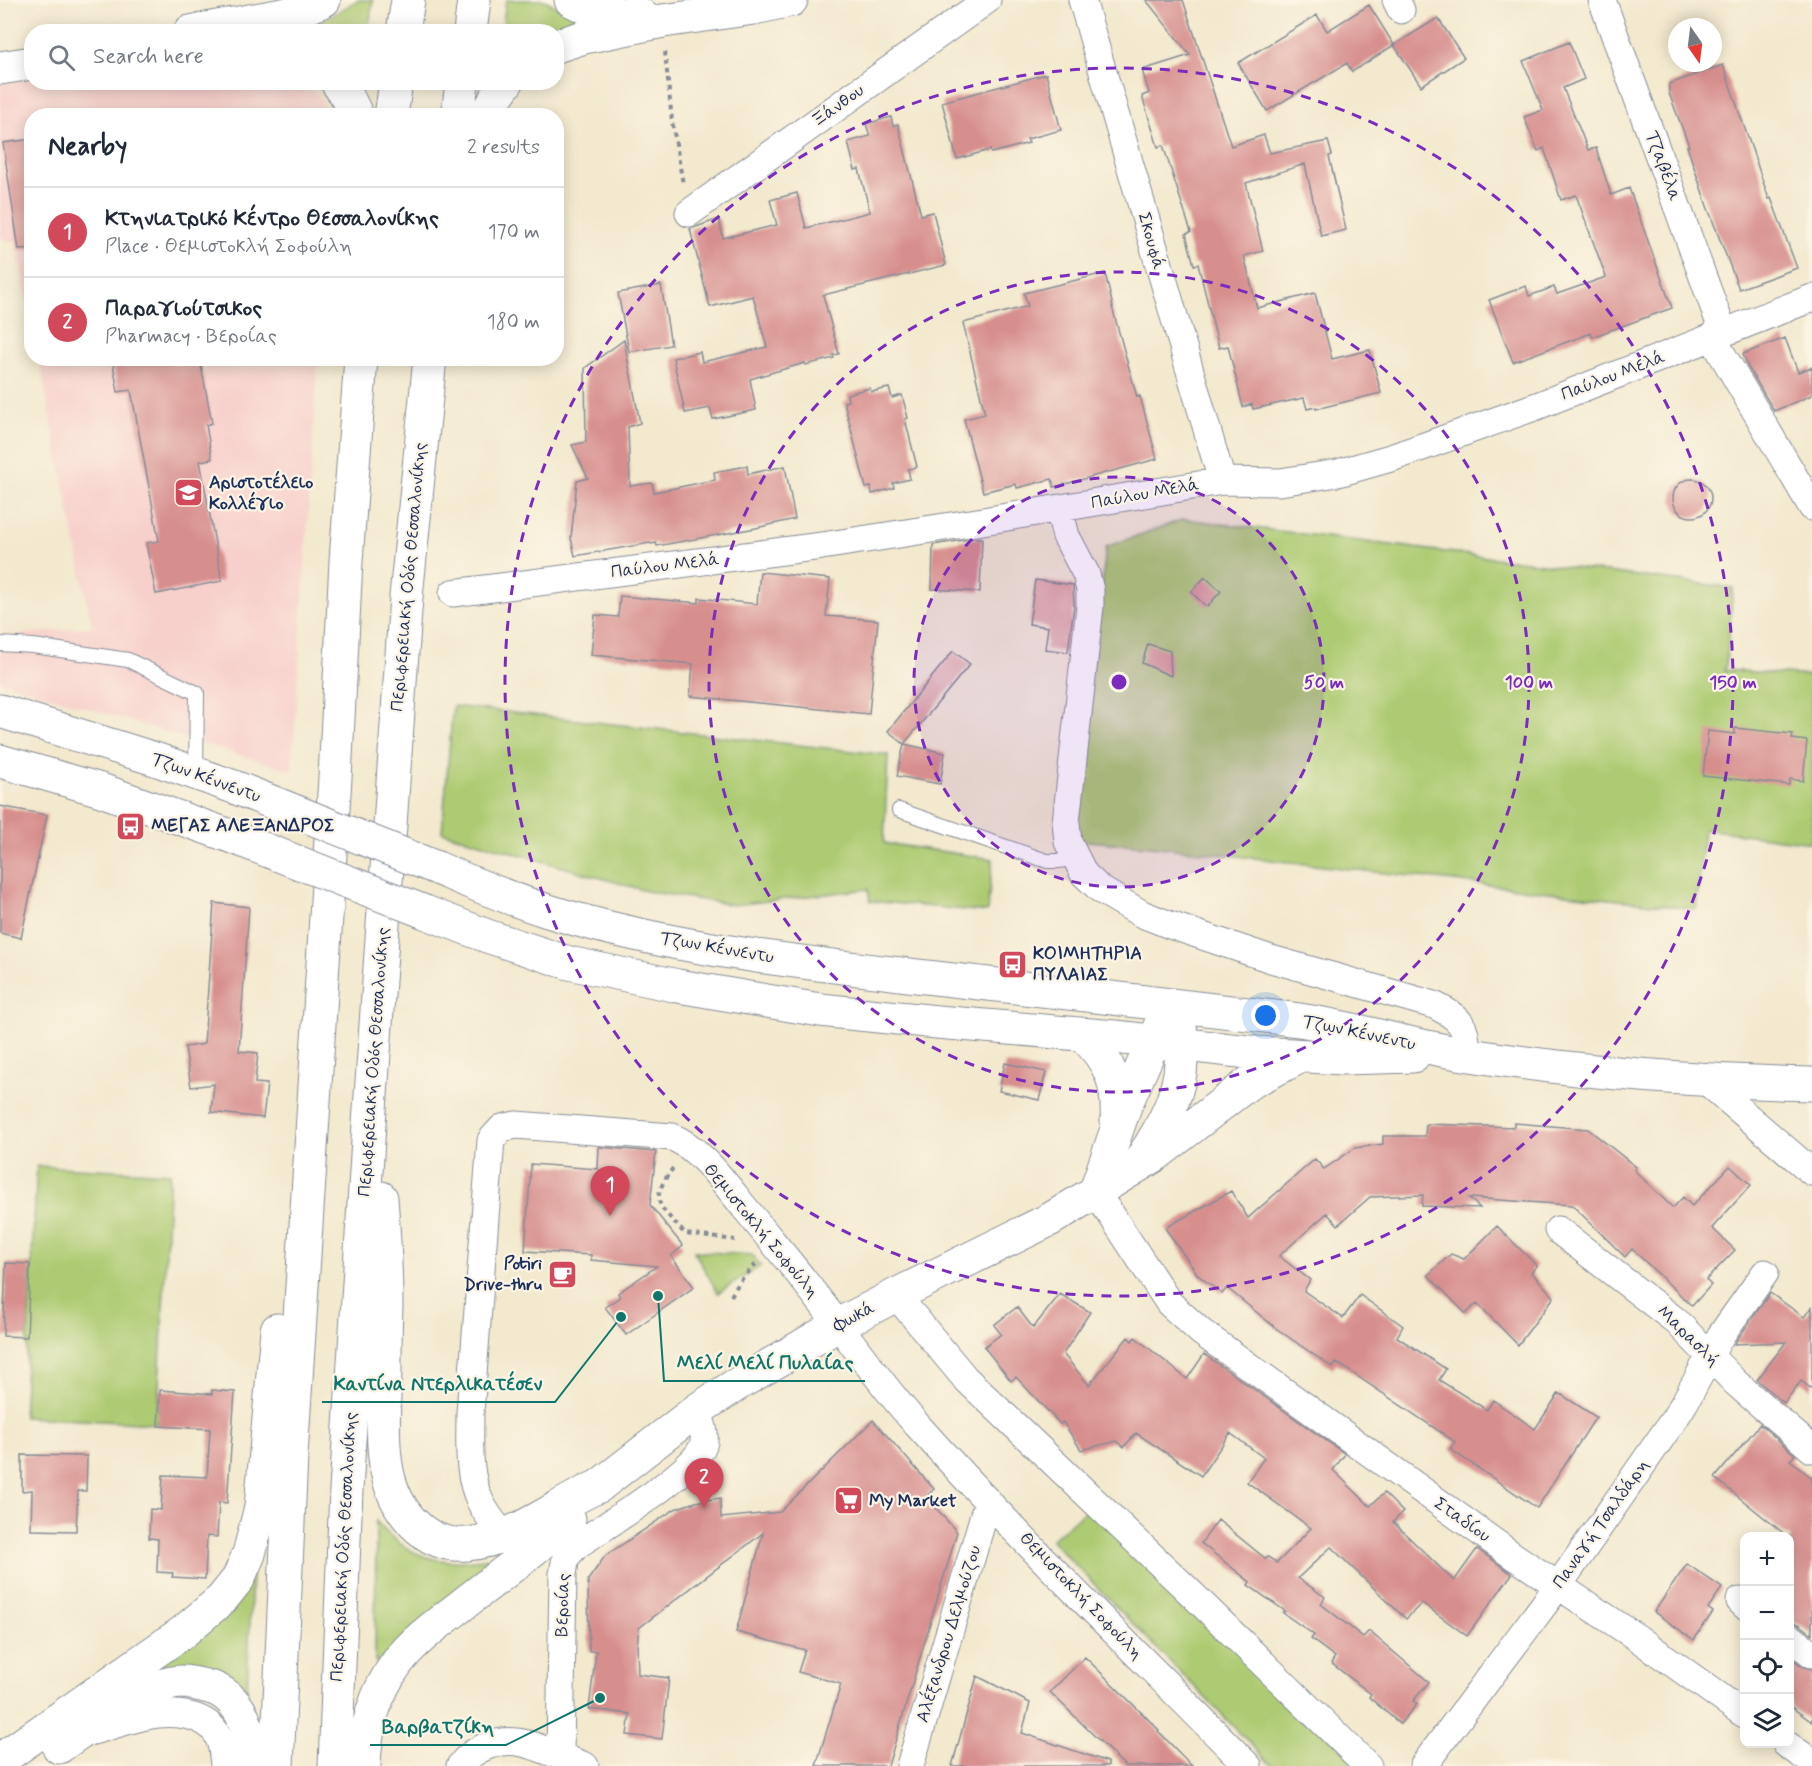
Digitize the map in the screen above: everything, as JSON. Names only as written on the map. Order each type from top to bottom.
[{"type":"main road","points":[[234,24],[288,14],[324,0]]},
{"type":"main road","points":[[404,24],[408,0]]},
{"type":"main road","points":[[471,24],[474,0]]},
{"type":"main road","points":[[571,0],[592,9],[645,16],[663,21]]},
{"type":"main road","points":[[564,43],[584,37],[663,21],[754,8],[791,0]]},
{"type":"main road","points":[[0,68],[24,64]]},
{"type":"main road","points":[[342,90],[353,108]]},
{"type":"main road","points":[[392,108],[395,90]]},
{"type":"main road","points":[[459,108],[461,90]]},
{"type":"main road","points":[[491,108],[501,90]]},
{"type":"main road","points":[[277,1766],[291,1456],[360,366]]},
{"type":"main road","name":"Περιφερειακή Οδός Θεσσαλονίκης","points":[[335,1766],[346,1490],[369,1124],[405,608],[429,366]]},
{"type":"main road","name":"Τζων Κέννεντυ","points":[[0,711],[234,787],[484,888],[550,911],[625,931],[709,948],[805,963],[1297,1019],[1466,1055],[1557,1068],[1706,1081],[1812,1084]]},
{"type":"main road","name":"Τζων Κέννεντυ","points":[[0,761],[101,790],[233,837],[487,936],[569,963],[690,988],[820,1010],[1301,1056],[1343,1058],[1466,1055]]},
{"type":"main road","name":"Φωκά","points":[[1095,1193],[1125,1106],[1168,1043],[1173,1005]]},
{"type":"main road","points":[[1083,1035],[1111,1070],[1118,1106],[1116,1130]]},
{"type":"main road","name":"Φωκά","points":[[599,1486],[697,1410],[746,1379],[896,1295],[1027,1232],[1138,1165],[1156,1138],[1173,1099],[1181,1064],[1168,1043]]},
{"type":"main road","points":[[1138,1165],[1170,1145],[1249,1083],[1301,1056]]},
{"type":"main road","points":[[0,1760],[183,1632],[222,1599],[238,1579],[249,1554],[261,1508],[291,1206],[302,1131],[316,1061]]},
{"type":"main road","points":[[369,1124],[380,1192],[385,1244],[383,1433],[385,1454],[390,1481],[410,1521],[428,1536],[441,1541],[458,1545],[483,1542],[525,1527],[578,1495],[599,1486]]},
{"type":"main road","points":[[364,1766],[364,1753],[375,1705],[383,1684],[398,1662],[444,1618],[553,1533],[583,1506],[599,1486]]},
{"type":"main road","points":[[30,1766],[145,1691],[181,1682],[200,1684],[218,1690],[232,1700],[244,1720],[252,1766]]},
{"type":"street","name":"Ξάνθου","points":[[689,213],[987,0]]},
{"type":"street","name":"Σκουφά","points":[[1082,0],[1222,481]]},
{"type":"street","name":"Τζαβέλα","points":[[1602,0],[1718,335],[1748,401],[1812,507]]},
{"type":"street","name":"Παύλου Μελά","points":[[453,593],[822,546],[1222,481],[1280,482],[1338,473],[1394,457],[1537,406],[1812,298]]},
{"type":"street","points":[[1059,509],[1066,536],[1086,574],[1090,590],[1066,822],[1068,842],[1084,874],[1101,891],[1142,914],[1170,926],[1271,959],[1434,1005],[1453,1014],[1463,1027],[1467,1041],[1466,1055]]},
{"type":"street","points":[[1706,1081],[1812,1172]]},
{"type":"street","name":"Θεμιστοκλή Σοφούλη","points":[[504,1536],[488,1516],[480,1501],[471,1470],[470,1453],[470,1413],[491,1140],[502,1128],[516,1125],[672,1137],[691,1148],[714,1171],[810,1288],[918,1426],[988,1501],[1248,1766]]},
{"type":"street","name":"Σταδίου","points":[[1095,1193],[1169,1303],[1230,1354],[1375,1458],[1740,1711]]},
{"type":"street","name":"Μαρασλή","points":[[1558,1230],[1661,1308],[1736,1383],[1812,1449]]},
{"type":"street","name":"Παναγή Τσαλδάρη","points":[[1423,1766],[1558,1586],[1681,1409],[1723,1330],[1765,1274]]},
{"type":"street","points":[[896,1295],[965,1378],[1368,1766]]},
{"type":"street","name":"Βεροίας","points":[[560,1756],[563,1574],[567,1557],[577,1545],[673,1479],[695,1458],[704,1439],[704,1431],[697,1410]]},
{"type":"street","name":"Αλέξανδρου Δελμούζου","points":[[910,1766],[988,1501]]},
{"type":"street","points":[[1794,1640],[1812,1654]]},
{"type":"street","points":[[72,1737],[156,1714],[184,1715],[199,1719],[211,1726],[222,1747],[224,1766]]},
{"type":"street","points":[[460,1766],[483,1747],[504,1742],[523,1743],[585,1766]]},
{"type":"street","points":[[1793,1748],[1812,1762]]},
{"type":"lane","points":[[0,644],[33,646],[128,660],[196,693],[196,774]]},
{"type":"lane","points":[[899,810],[1047,861],[1075,858]]},
{"type":"path","points":[[663,21],[675,143],[689,213]]},
{"type":"path","points":[[691,1148],[662,1182],[658,1198],[661,1206],[685,1234],[739,1240]]},
{"type":"path","points":[[731,1296],[740,1281],[760,1260]]},
{"type":"shaded area","points":[[24,79],[24,90],[312,90],[322,99],[325,108],[24,108],[24,285],[16,242],[0,238],[0,83]]},
{"type":"shaded area","name":"Αριστοτέλειο Κολλέγιο","points":[[40,366],[318,366],[292,771],[0,681],[0,636],[92,627]]},
{"type":"green space","points":[[357,0],[373,0],[369,24],[311,24]]},
{"type":"green space","points":[[506,0],[545,0],[583,20],[564,28],[564,24],[503,24]]},
{"type":"green space","points":[[1184,519],[1733,588],[1724,670],[1812,676],[1812,843],[1704,829],[1696,909],[1150,846],[1074,840],[1106,547]]},
{"type":"green space","points":[[453,706],[888,755],[884,843],[993,859],[987,912],[870,901],[868,889],[734,905],[646,891],[442,832]]},
{"type":"green space","points":[[37,1166],[170,1173],[157,1424],[23,1417]]},
{"type":"green space","points":[[694,1251],[752,1255],[761,1266],[718,1293]]},
{"type":"green space","points":[[1090,1507],[1360,1766],[1272,1766],[1051,1540]]},
{"type":"green space","points":[[376,1521],[404,1547],[434,1559],[467,1561],[504,1555],[376,1663],[375,1660]]},
{"type":"green space","points":[[252,1574],[247,1691],[227,1680],[150,1669]]},
{"type":"building","points":[[1146,0],[1183,0],[1231,146],[1264,135],[1270,153],[1328,141],[1332,155],[1329,156],[1346,230],[1321,236],[1305,164],[1246,183],[1263,251],[1244,256],[1257,308],[1315,293],[1332,359],[1370,350],[1381,393],[1316,409],[1316,407],[1307,409],[1304,398],[1253,409],[1252,404],[1243,407],[1228,346],[1219,348],[1198,264],[1194,265],[1186,234],[1191,232],[1163,145],[1158,147],[1142,96],[1149,93],[1142,70],[1190,55]]},
{"type":"building","points":[[1369,5],[1394,45],[1352,72],[1347,63],[1267,111],[1238,63],[1317,15],[1327,31]]},
{"type":"building","points":[[1438,18],[1464,58],[1421,86],[1394,45]]},
{"type":"building","points":[[1569,42],[1584,79],[1563,88],[1588,150],[1596,148],[1611,195],[1629,188],[1672,308],[1592,337],[1591,333],[1513,362],[1489,300],[1526,286],[1529,296],[1554,287],[1557,294],[1606,277],[1576,195],[1561,200],[1544,148],[1538,151],[1524,117],[1543,110],[1523,61]]},
{"type":"building","points":[[1722,65],[1769,199],[1771,198],[1797,268],[1739,289],[1707,206],[1687,146],[1689,146],[1669,93],[1669,84],[1703,72],[1722,72]]},
{"type":"building","points":[[1046,74],[1061,130],[1027,139],[1029,143],[957,159],[942,102]]},
{"type":"building","points":[[891,117],[893,126],[898,124],[921,215],[933,212],[946,265],[823,295],[839,354],[833,355],[834,358],[806,365],[805,363],[750,379],[756,410],[713,419],[710,408],[685,413],[673,358],[700,352],[702,362],[767,347],[753,296],[710,307],[690,229],[719,219],[723,238],[777,225],[770,200],[797,193],[806,228],[870,212],[859,169],[855,170],[848,142],[870,136],[866,124]]},
{"type":"building","points":[[24,140],[24,250],[19,250],[3,143]]},
{"type":"building","points":[[1105,273],[1137,397],[1140,396],[1157,459],[1054,487],[1052,479],[1017,488],[1016,484],[983,492],[964,419],[985,414],[963,323],[1028,306],[1024,293]]},
{"type":"building","points":[[661,285],[671,345],[629,352],[618,293]]},
{"type":"building","points":[[1785,338],[1798,372],[1812,367],[1812,395],[1774,411],[1748,367],[1743,354]]},
{"type":"building","points":[[624,340],[640,423],[628,427],[630,486],[652,483],[654,492],[715,480],[714,472],[747,466],[748,474],[785,466],[795,519],[657,546],[656,543],[650,543],[575,556],[571,538],[577,481],[588,478],[572,445],[586,442],[585,368]]},
{"type":"building","points":[[113,366],[201,366],[212,423],[206,425],[212,459],[200,461],[222,581],[156,594],[146,543],[159,541],[131,390],[118,392]]},
{"type":"building","points":[[870,388],[871,392],[889,388],[892,398],[902,395],[908,418],[905,419],[917,467],[908,469],[910,479],[893,483],[894,488],[872,494],[871,487],[866,488],[844,402],[848,401],[847,394]]},
{"type":"building","points":[[1692,479],[1706,484],[1711,498],[1706,512],[1692,517],[1678,512],[1673,498],[1678,484]]},
{"type":"building","points":[[982,538],[980,592],[932,589],[933,545]]},
{"type":"building","points":[[760,572],[830,579],[826,616],[878,620],[869,714],[690,696],[693,664],[591,655],[595,615],[618,617],[620,596],[699,603],[699,598],[757,604]]},
{"type":"building","points":[[1205,577],[1221,591],[1207,607],[1191,592]]},
{"type":"building","points":[[1035,580],[1073,585],[1074,605],[1068,652],[1045,649],[1048,627],[1029,624]]},
{"type":"building","points":[[1148,644],[1170,651],[1171,676],[1142,663]]},
{"type":"building","points":[[953,651],[970,664],[904,744],[888,731]]},
{"type":"building","points":[[1735,728],[1793,734],[1792,739],[1807,741],[1803,781],[1790,779],[1789,785],[1703,776],[1708,731],[1735,734]]},
{"type":"building","points":[[904,744],[945,753],[940,784],[897,776]]},
{"type":"building","points":[[0,806],[47,815],[21,938],[0,933]]},
{"type":"building","points":[[214,903],[249,907],[239,1051],[258,1053],[255,1083],[267,1084],[263,1118],[211,1112],[214,1084],[191,1087],[185,1047],[204,1044]]},
{"type":"building","points":[[1005,1063],[1046,1072],[1039,1100],[999,1091]]},
{"type":"building","points":[[1514,1123],[1588,1129],[1636,1167],[1634,1170],[1673,1208],[1683,1197],[1692,1206],[1730,1166],[1751,1185],[1712,1228],[1735,1250],[1706,1280],[1711,1285],[1692,1306],[1632,1249],[1625,1257],[1572,1205],[1469,1198],[1480,1208],[1422,1206],[1423,1195],[1370,1197],[1338,1225],[1327,1213],[1279,1256],[1310,1280],[1304,1291],[1343,1318],[1360,1295],[1403,1326],[1397,1337],[1446,1369],[1439,1380],[1487,1410],[1493,1400],[1535,1429],[1559,1393],[1596,1417],[1537,1508],[1450,1449],[1455,1442],[1342,1366],[1336,1363],[1333,1368],[1277,1329],[1227,1288],[1222,1294],[1198,1275],[1165,1228],[1231,1191],[1248,1218],[1315,1159],[1324,1169],[1355,1148],[1383,1144],[1383,1136],[1425,1136],[1426,1124],[1514,1127]]},
{"type":"building","points":[[599,1147],[656,1152],[650,1205],[683,1246],[671,1256],[694,1287],[626,1335],[605,1307],[620,1297],[618,1293],[657,1266],[591,1260],[591,1255],[525,1251],[531,1164],[598,1169]]},
{"type":"building","points":[[1497,1226],[1537,1266],[1531,1272],[1554,1297],[1518,1345],[1477,1303],[1466,1314],[1428,1275],[1451,1254],[1464,1259]]},
{"type":"building","points":[[6,1263],[30,1264],[27,1337],[3,1336]]},
{"type":"building","points":[[1770,1293],[1804,1317],[1812,1307],[1812,1389],[1801,1381],[1784,1403],[1757,1380],[1786,1342],[1734,1344]]},
{"type":"building","points":[[1060,1294],[1090,1312],[1063,1354],[1089,1385],[1128,1337],[1132,1341],[1135,1337],[1187,1379],[1204,1354],[1345,1454],[1333,1470],[1370,1506],[1384,1493],[1403,1512],[1393,1522],[1454,1581],[1477,1549],[1512,1574],[1467,1636],[1422,1603],[1406,1619],[1331,1547],[1298,1578],[1325,1597],[1321,1604],[1363,1637],[1369,1631],[1429,1682],[1413,1701],[1417,1704],[1400,1724],[1369,1697],[1371,1694],[1331,1663],[1335,1657],[1311,1639],[1314,1635],[1248,1585],[1250,1582],[1201,1543],[1218,1520],[1266,1559],[1268,1557],[1277,1563],[1311,1528],[1247,1482],[1264,1458],[1230,1433],[1201,1476],[1136,1433],[1124,1447],[1117,1441],[1081,1450],[1063,1422],[1060,1424],[1016,1377],[1011,1381],[984,1347],[1001,1334],[994,1325],[1017,1307],[1033,1328]]},
{"type":"building","points":[[160,1390],[212,1394],[212,1390],[235,1392],[227,1503],[219,1502],[217,1537],[207,1536],[205,1579],[172,1577],[173,1573],[157,1572],[158,1539],[149,1538],[150,1509],[161,1510],[163,1475],[207,1477],[210,1429],[158,1426]]},
{"type":"building","points":[[873,1420],[934,1489],[926,1497],[957,1532],[888,1766],[816,1766],[841,1684],[798,1672],[805,1650],[736,1632],[763,1533],[639,1628],[638,1674],[669,1678],[662,1739],[627,1735],[630,1714],[589,1709],[596,1651],[589,1651],[588,1580],[605,1556],[675,1509],[695,1502],[720,1498],[721,1518],[780,1512]]},
{"type":"building","points":[[1760,1424],[1795,1455],[1790,1460],[1812,1478],[1812,1634],[1794,1623],[1794,1532],[1782,1532],[1715,1478]]},
{"type":"building","points":[[22,1455],[87,1456],[86,1491],[78,1491],[76,1531],[31,1530],[32,1490],[22,1491]]},
{"type":"building","points":[[1687,1564],[1722,1588],[1708,1608],[1713,1612],[1694,1640],[1654,1612]]},
{"type":"building","points":[[1085,1657],[1192,1766],[1125,1766],[1050,1692]]},
{"type":"building","points":[[1794,1660],[1812,1669],[1812,1722],[1794,1709]]},
{"type":"building","points":[[977,1676],[1030,1703],[1022,1733],[1108,1762],[1108,1766],[952,1766]]},
{"type":"place","name":"Αριστοτέλειο Κολλέγιο","points":[[188,493]]},
{"type":"place","name":"ΜΕΓΑΣ ΑΛΕΞΑΝΔΡΟΣ","points":[[130,826]]},
{"type":"place","name":"ΚΟΙΜΗΤΗΡΙΑ ΠΥΛΑΙΑΣ","points":[[1012,964]]},
{"type":"place","name":"Κτηνιατρικό Κέντρο Θεσσαλονίκης","points":[[610,1216]]},
{"type":"place","name":"Potiri Drive-thru","points":[[563,1274]]},
{"type":"place","name":"Μελί Μελί Πυλαίας","points":[[658,1296]]},
{"type":"place","name":"Καντίνα Ντερλικατέσεν","points":[[621,1317]]},
{"type":"place","name":"My Market","points":[[848,1501]]},
{"type":"place","name":"Παραγιούτσικος","points":[[704,1508]]},
{"type":"place","name":"Βαρβατζίκη","points":[[600,1698]]}]
